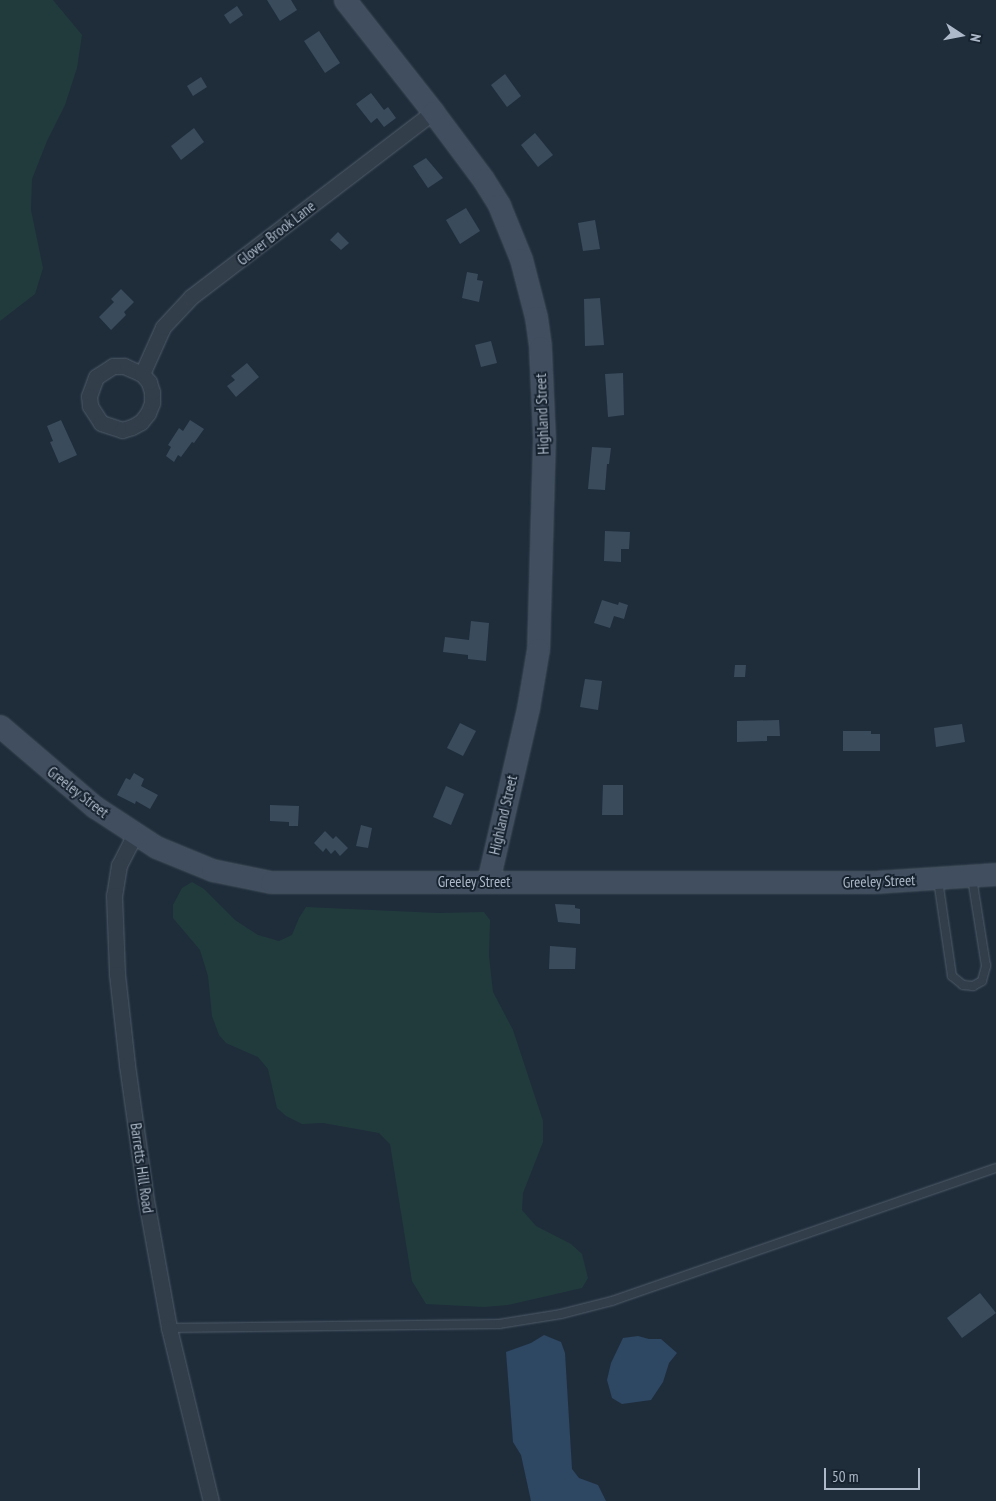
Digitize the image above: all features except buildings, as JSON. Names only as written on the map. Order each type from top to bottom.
[{"type":"street","name":"Highland Street","points":[[345,0],[483,179],[508,224],[530,287],[540,347],[544,438],[538,649],[528,708],[488,881]]},
{"type":"street","name":"Glover Brook Lane","points":[[142,374],[163,327],[191,297],[433,112]]},
{"type":"street","points":[[113,366],[124,366],[142,374],[149,382],[152,392],[152,403],[148,414],[142,422],[127,428],[111,428],[102,423],[90,406],[89,396],[96,377],[113,366]]},
{"type":"street","name":"Greeley Street","points":[[0,726],[95,807],[156,847],[212,870],[271,882],[866,882],[996,874]]},
{"type":"street","name":"Barretts Hill Road","points":[[135,834],[119,865],[115,880],[114,927],[117,974],[127,1065],[146,1200],[169,1328],[212,1501]]},
{"type":"lane","points":[[938,879],[952,976],[963,985],[974,986],[982,981],[986,966],[972,876]]},
{"type":"lane","points":[[169,1328],[499,1324],[561,1314],[612,1301],[996,1168]]},
{"type":"green space","points":[[0,0],[53,0],[82,35],[77,68],[65,105],[47,141],[32,179],[31,210],[43,268],[35,294],[0,321]]},
{"type":"green space","points":[[192,882],[204,889],[235,920],[258,935],[279,941],[292,935],[306,907],[438,913],[484,912],[490,920],[489,956],[493,992],[513,1030],[543,1121],[543,1142],[523,1193],[522,1210],[536,1226],[571,1244],[582,1254],[588,1278],[582,1288],[508,1305],[484,1307],[426,1304],[412,1281],[390,1144],[379,1133],[323,1123],[302,1124],[286,1116],[277,1108],[268,1069],[258,1057],[226,1043],[219,1035],[212,1016],[208,976],[200,950],[173,918],[173,905],[182,888]]},
{"type":"water","points":[[544,1335],[561,1342],[565,1353],[572,1469],[579,1478],[598,1485],[606,1501],[531,1501],[521,1455],[513,1442],[506,1352],[531,1343]]},
{"type":"water","points":[[638,1336],[649,1339],[661,1339],[677,1353],[669,1363],[663,1382],[651,1400],[622,1404],[612,1398],[607,1380],[611,1363],[623,1338]]}]
